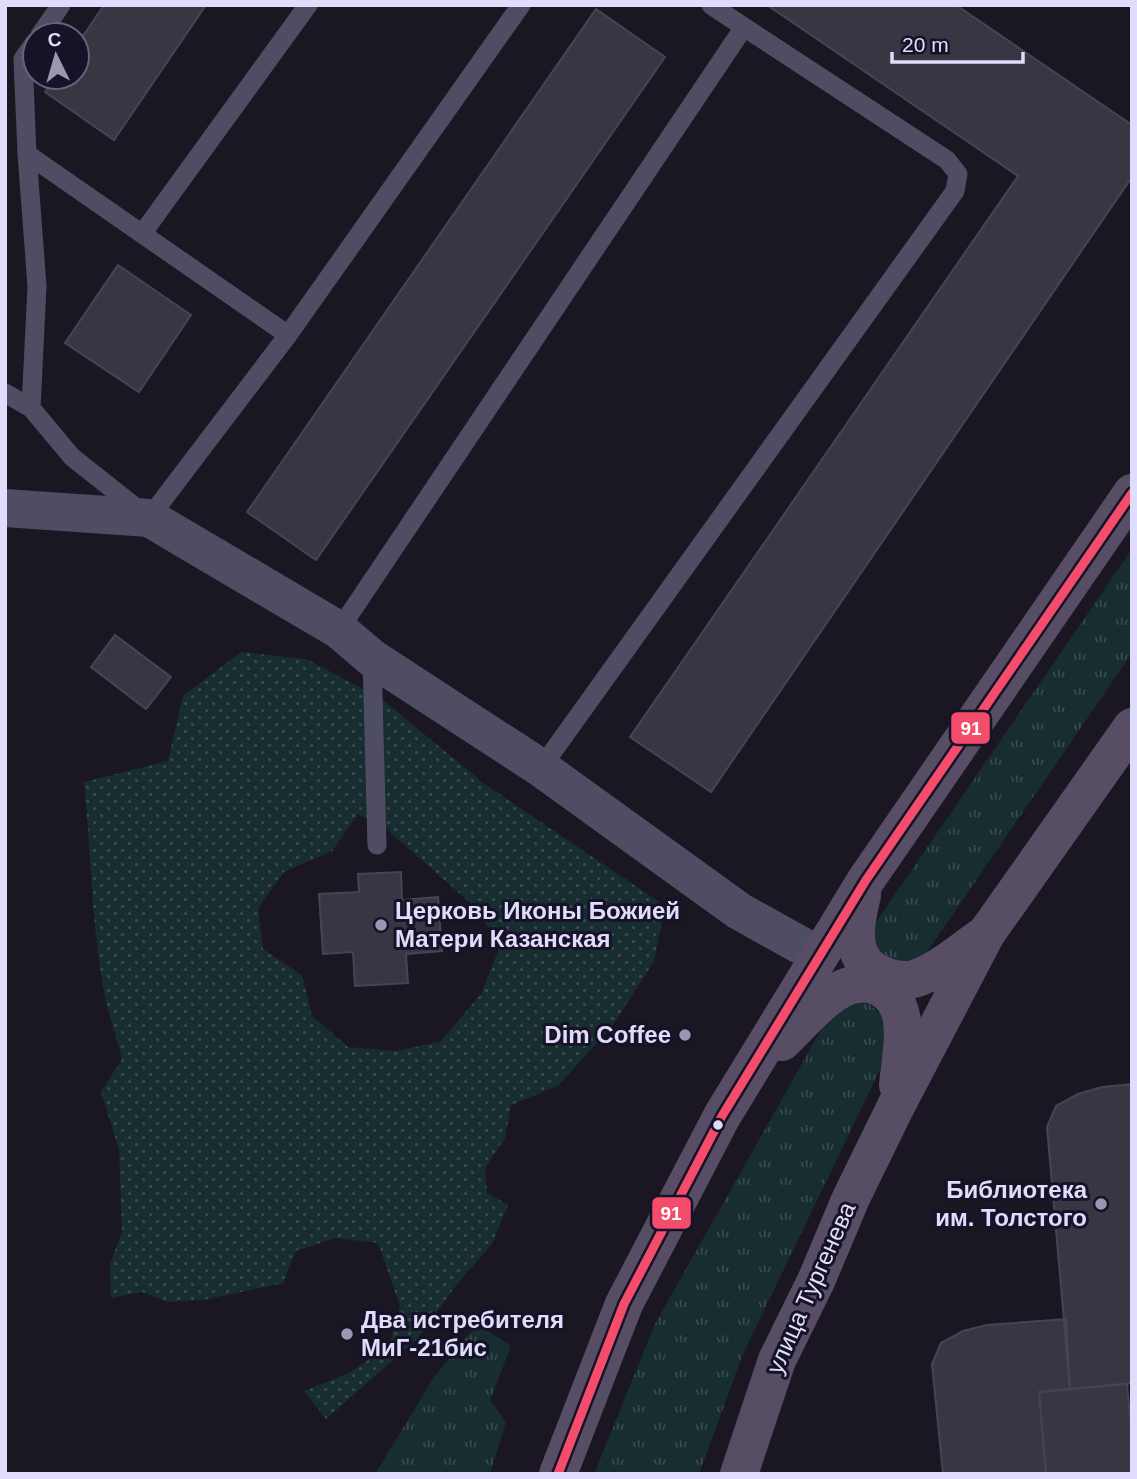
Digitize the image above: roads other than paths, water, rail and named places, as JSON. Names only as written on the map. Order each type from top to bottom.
[{"type":"main road","name":"улица Тургенева","points":[[558,1474],[624,1304],[722,1116],[866,880],[1132,493]]},
{"type":"main road","name":"улица Тургенева","points":[[739,1474],[777,1360],[816,1281],[851,1198],[986,934],[1132,727]]},
{"type":"main road","name":"улица Тургенева","points":[[866,880],[855,925],[855,942],[863,960],[878,974],[897,980],[912,979],[933,970],[986,934]]},
{"type":"main road","points":[[818,955],[869,984]]},
{"type":"main road","name":"улица Тургенева","points":[[748,1075],[831,995],[850,984],[869,984],[893,997],[901,1013],[903,1033],[895,1108]]},
{"type":"street","points":[[5,508],[149,518],[339,630],[372,658],[541,768],[738,911],[818,955]]},
{"type":"lane","points":[[50,21],[61,5]]},
{"type":"lane","points":[[142,234],[308,5]]},
{"type":"lane","points":[[5,393],[31,408],[72,457],[149,518],[288,335],[522,5]]},
{"type":"lane","points":[[541,768],[955,191],[958,174],[947,160],[711,5]]},
{"type":"lane","points":[[339,630],[744,27]]},
{"type":"lane","points":[[24,91],[37,286],[31,408]]},
{"type":"lane","points":[[27,155],[288,335]]},
{"type":"lane","points":[[372,658],[377,845]]},
{"type":"place","name":"Церковь Иконы Божией Матери Казанская","points":[[381,925]]},
{"type":"place","name":"Dim Coffee","points":[[685,1035]]},
{"type":"place","name":"Библиотека им. Толстого","points":[[1101,1204]]},
{"type":"place","name":"Два истребителя МиГ-21бис","points":[[347,1334]]}]
